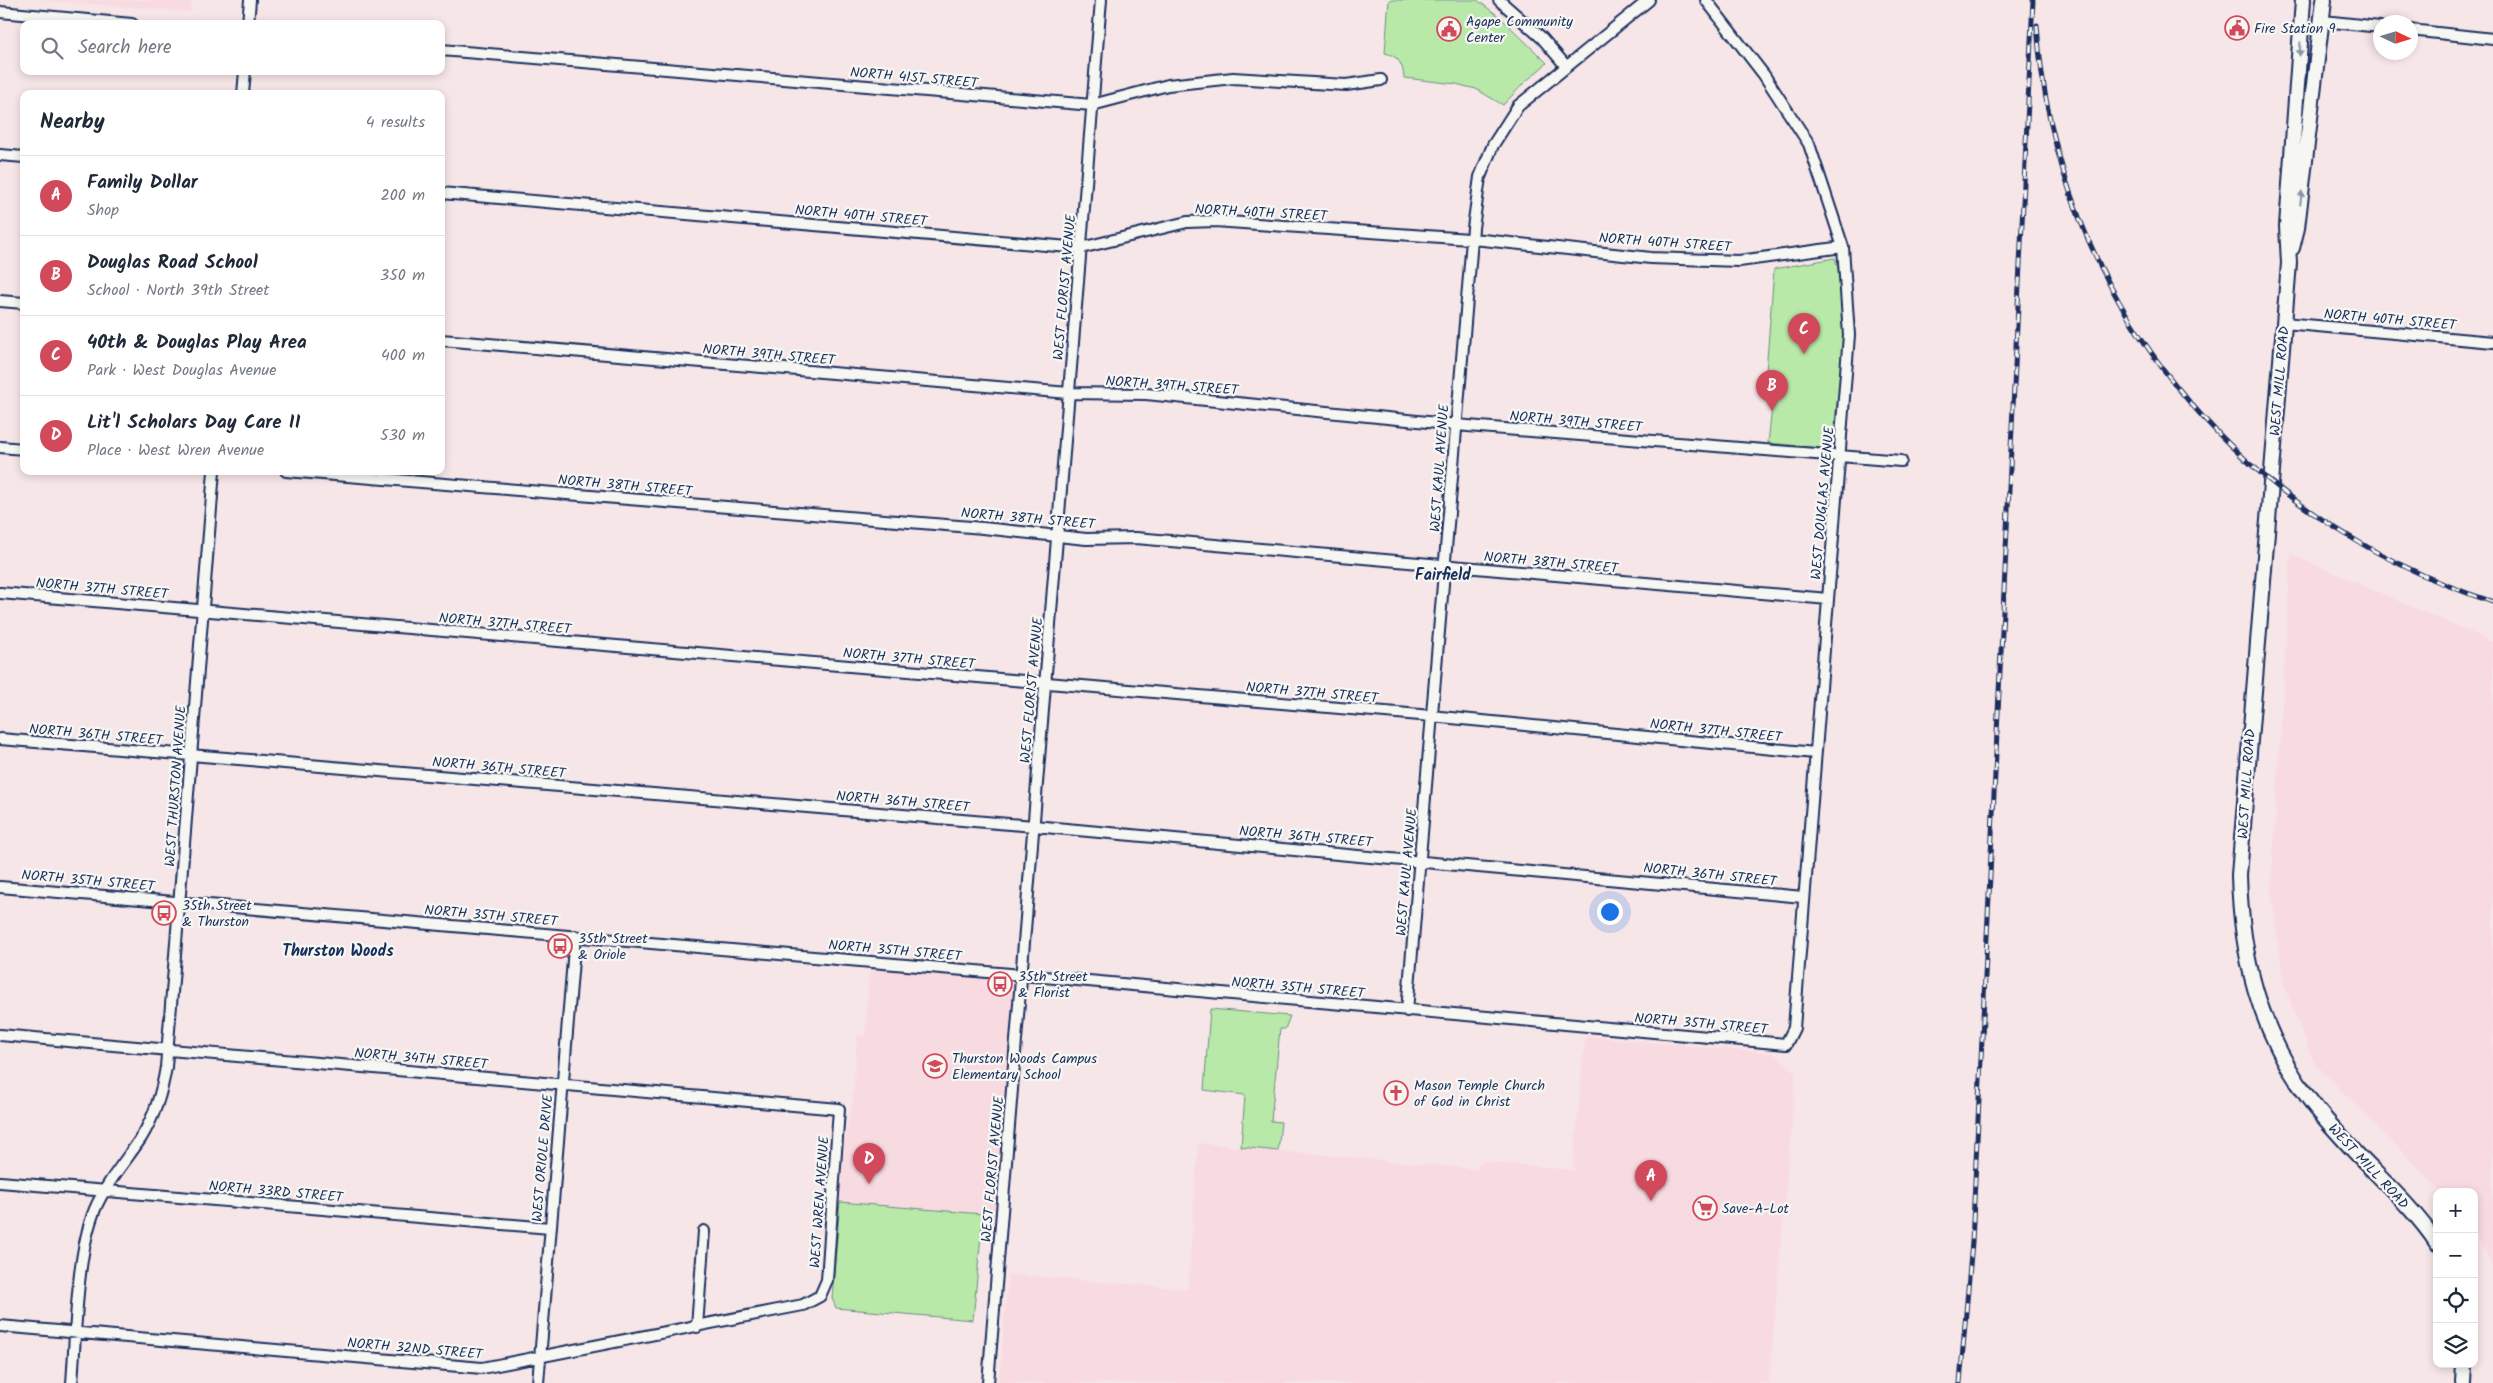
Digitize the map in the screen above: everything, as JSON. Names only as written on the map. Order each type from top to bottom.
[{"type":"main road","name":"WEST MILL ROAD","points":[[2304,0],[2287,226],[2289,263],[2239,875],[2243,939],[2248,968],[2262,1012],[2291,1072],[2327,1121],[2416,1216],[2433,1238]]},
{"type":"main road","name":"WEST MILL ROAD","points":[[2289,263],[2297,228],[2324,0]]},
{"type":"main road","points":[[2462,1383],[2464,1368]]},
{"type":"street","points":[[248,20],[250,0]]},
{"type":"street","name":"WEST FLORIST AVENUE","points":[[988,1383],[1101,0]]},
{"type":"street","points":[[1499,0],[1542,38],[1566,66]]},
{"type":"street","name":"WEST KAUL AVENUE","points":[[1407,1011],[1446,567],[1472,240],[1480,177],[1493,145],[1518,106],[1649,0]]},
{"type":"street","name":"WEST DOUGLAS AVENUE","points":[[1706,0],[1764,75],[1809,144],[1843,247],[1850,335],[1803,897],[1794,1028],[1786,1044]]},
{"type":"street","points":[[0,12],[88,20]]},
{"type":"street","points":[[2322,21],[2373,26]]},
{"type":"street","points":[[2418,31],[2493,39]]},
{"type":"street","name":"NORTH 41ST STREET","points":[[445,50],[1092,105],[1168,85],[1233,78],[1346,84],[1381,80]]},
{"type":"street","points":[[244,90],[245,75]]},
{"type":"street","points":[[0,155],[20,157]]},
{"type":"street","name":"NORTH 40TH STREET","points":[[445,194],[1081,248],[1187,222],[1215,221],[1472,240],[1651,258],[1739,261],[1843,247]]},
{"type":"street","points":[[0,301],[20,303]]},
{"type":"street","name":"NORTH 40TH STREET","points":[[2284,323],[2493,342]]},
{"type":"street","name":"NORTH 39TH STREET","points":[[445,340],[1069,392],[1146,394],[1456,425],[1840,458],[1901,461]]},
{"type":"street","points":[[0,447],[20,449]]},
{"type":"street","name":"WEST THURSTON AVENUE","points":[[72,1383],[86,1240],[90,1224],[105,1190],[150,1123],[163,1087],[169,1049],[214,475]]},
{"type":"street","name":"NORTH 38TH STREET","points":[[333,475],[1086,539],[1136,538],[1828,600]]},
{"type":"street","name":"NORTH 37TH STREET","points":[[0,593],[1432,716],[1815,754]]},
{"type":"street","name":"NORTH 36TH STREET","points":[[0,739],[1034,826],[1421,860],[1803,897]]},
{"type":"street","name":"NORTH 35TH STREET","points":[[0,887],[1022,975],[1786,1044]]},
{"type":"street","name":"WEST ORIOLE DRIVE","points":[[538,1383],[575,936]]},
{"type":"street","name":"NORTH 34TH STREET","points":[[0,1035],[840,1109]]},
{"type":"street","name":"WEST WREN AVENUE","points":[[820,1296],[827,1280],[840,1109]]},
{"type":"street","name":"NORTH 33RD STREET","points":[[0,1182],[550,1228]]},
{"type":"street","points":[[697,1327],[704,1231]]},
{"type":"street","name":"NORTH 32ND STREET","points":[[0,1326],[482,1368],[540,1359],[803,1305],[820,1296]]},
{"type":"shaded area","points":[[36,0],[192,0],[191,12]]},
{"type":"shaded area","points":[[2291,554],[2493,642],[2493,1266],[2478,1239],[2478,1188],[2438,1188],[2314,1063],[2284,986],[2271,892]]},
{"type":"shaded area","name":"Thurston Woods Campus Elementary School","points":[[870,962],[1022,975],[1002,1216],[840,1202],[845,1138],[853,1097],[857,1036],[865,1035]]},
{"type":"shaded area","points":[[1585,1036],[1774,1053],[1796,1073],[1769,1383],[999,1383],[1008,1274],[1188,1289],[1198,1143],[1476,1169],[1483,1161],[1573,1170]]},
{"type":"green space","points":[[1389,0],[1477,0],[1500,17],[1547,63],[1503,105],[1476,89],[1456,84],[1404,78],[1403,69],[1397,59],[1385,53]]},
{"type":"green space","points":[[1835,258],[1843,304],[1844,328],[1832,449],[1768,443],[1776,373],[1766,372],[1774,269]]},
{"type":"green space","points":[[1210,1009],[1290,1016],[1285,1029],[1280,1029],[1271,1121],[1281,1122],[1278,1151],[1241,1147],[1245,1095],[1204,1090]]},
{"type":"green space","points":[[840,1202],[983,1214],[973,1320],[836,1308],[832,1298]]},
{"type":"railway","points":[[1960,1383],[1972,1242],[2033,0]]},
{"type":"railway","points":[[2037,25],[2051,125],[2080,219],[2121,305],[2175,384],[2240,455],[2315,515],[2400,564],[2493,602]]},
{"type":"place","name":"Fire Station 9","points":[[2237,28]]},
{"type":"place","name":"Agape Community Center","points":[[1449,29]]},
{"type":"place","name":"40th & Douglas Play Area","points":[[1804,354]]},
{"type":"place","name":"Douglas Road School","points":[[1772,411]]},
{"type":"place","name":"35th Street & Thurston","points":[[164,913]]},
{"type":"place","name":"35th Street & Oriole","points":[[560,946]]},
{"type":"place","name":"35th Street & Florist","points":[[1000,984]]},
{"type":"place","name":"Thurston Woods Campus Elementary School","points":[[935,1066]]},
{"type":"place","name":"Mason Temple Church of God in Christ","points":[[1396,1093]]},
{"type":"place","name":"Lit'l Scholars Day Care II","points":[[869,1184]]},
{"type":"place","name":"Family Dollar","points":[[1651,1201]]},
{"type":"place","name":"Save-A-Lot","points":[[1705,1208]]},
{"type":"district","name":"Fairfield","points":[[1443,574]]},
{"type":"district","name":"Thurston Woods","points":[[338,950]]}]
